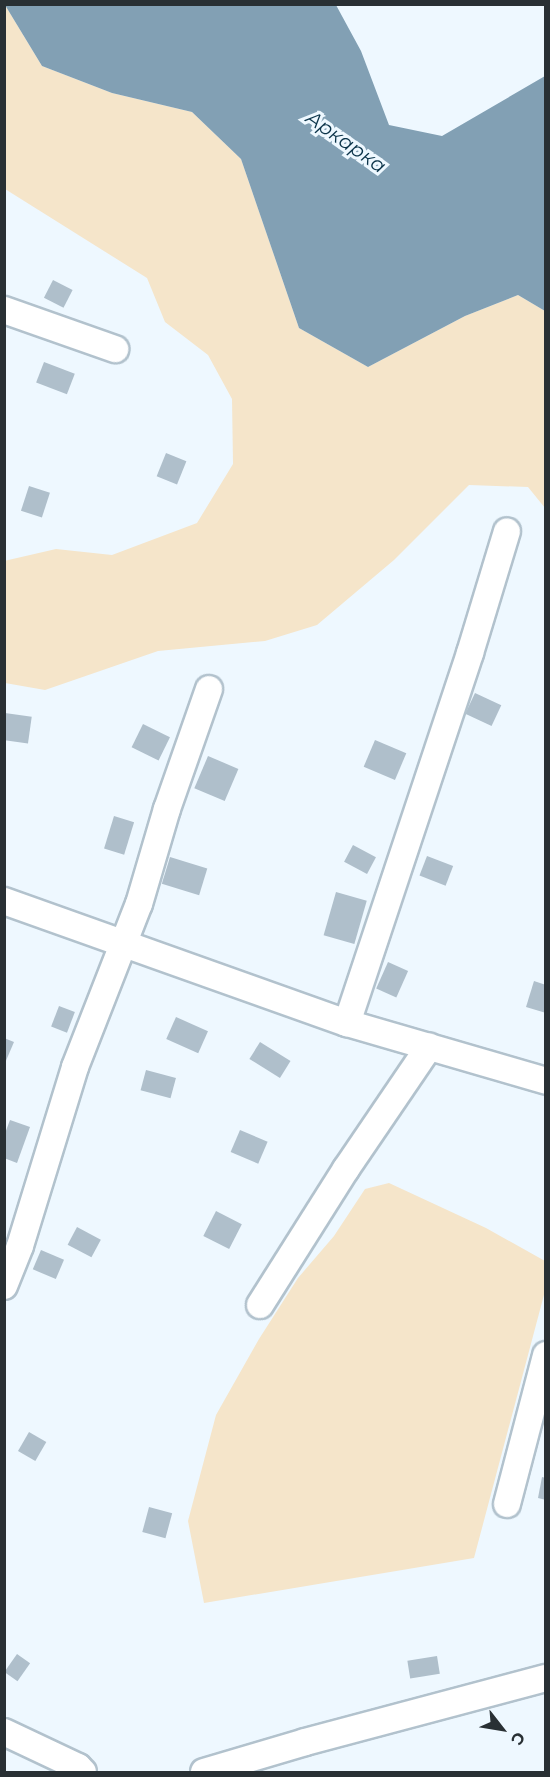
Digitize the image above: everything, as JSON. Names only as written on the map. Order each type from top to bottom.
[{"type":"street","points":[[4,310],[115,349]]},
{"type":"street","points":[[347,1023],[466,664],[507,531]]},
{"type":"street","points":[[4,1286],[20,1246],[75,1067],[124,945],[209,689]]},
{"type":"street","points":[[4,901],[347,1023],[546,1081]]},
{"type":"street","points":[[260,1305],[346,1169],[429,1047]]},
{"type":"street","points":[[507,1504],[546,1355]]},
{"type":"street","points":[[204,1773],[305,1742],[546,1678]]},
{"type":"street","points":[[4,1732],[78,1767],[83,1773]]},
{"type":"shaded area","points":[[5,5],[42,66],[112,93],[192,112],[241,159],[299,328],[368,367],[465,316],[518,295],[545,311],[545,508],[528,487],[469,485],[394,560],[317,625],[265,641],[158,651],[45,690],[5,683],[4,561],[56,549],[112,555],[197,523],[233,464],[232,399],[208,355],[165,322],[147,278],[5,189]]},
{"type":"shaded area","points":[[389,1183],[486,1228],[545,1261],[545,1291],[474,1558],[204,1603],[188,1521],[216,1415],[259,1339],[298,1278],[334,1236],[365,1189]]},
{"type":"water","name":"Аркарка","points":[[5,5],[336,5],[361,51],[389,125],[442,136],[545,76],[545,311],[518,295],[465,316],[368,367],[299,328],[241,159],[192,112],[112,93],[42,66]]},
{"type":"building","points":[[53,280],[73,290],[64,308],[44,298]]},
{"type":"building","points":[[44,362],[75,374],[67,394],[36,383]]},
{"type":"building","points":[[166,453],[186,461],[177,484],[157,476]]},
{"type":"building","points":[[29,486],[50,493],[42,518],[21,511]]},
{"type":"building","points":[[475,693],[501,705],[492,726],[465,714]]},
{"type":"building","points":[[5,713],[32,717],[28,743],[4,740]]},
{"type":"building","points":[[143,724],[170,737],[159,761],[132,747]]},
{"type":"building","points":[[375,740],[406,753],[395,780],[364,767]]},
{"type":"building","points":[[208,756],[238,769],[225,801],[194,788]]},
{"type":"building","points":[[114,816],[134,822],[124,855],[104,849]]},
{"type":"building","points":[[353,845],[376,857],[367,874],[344,862]]},
{"type":"building","points":[[427,856],[453,866],[446,886],[419,876]]},
{"type":"building","points":[[170,857],[207,868],[199,895],[162,884]]},
{"type":"building","points":[[336,892],[367,901],[354,944],[324,935]]},
{"type":"building","points":[[388,962],[408,971],[396,997],[376,988]]},
{"type":"building","points":[[534,981],[546,985],[546,1013],[526,1007]]},
{"type":"building","points":[[59,1006],[75,1012],[67,1033],[51,1027]]},
{"type":"building","points":[[176,1017],[208,1031],[198,1053],[166,1039]]},
{"type":"building","points":[[4,1038],[14,1042],[5,1063],[4,1063]]},
{"type":"building","points":[[260,1042],[291,1061],[280,1078],[249,1059]]},
{"type":"building","points":[[146,1070],[176,1078],[171,1098],[141,1090]]},
{"type":"building","points":[[10,1120],[30,1127],[17,1163],[4,1158],[4,1136]]},
{"type":"building","points":[[240,1130],[268,1142],[258,1164],[231,1152]]},
{"type":"building","points":[[216,1211],[242,1224],[229,1249],[203,1236]]},
{"type":"building","points":[[77,1227],[101,1240],[91,1257],[68,1245]]},
{"type":"building","points":[[41,1250],[64,1260],[56,1279],[33,1269]]},
{"type":"building","points":[[29,1432],[46,1442],[35,1461],[18,1451]]},
{"type":"building","points":[[542,1477],[546,1478],[546,1500],[538,1498]]},
{"type":"building","points":[[149,1507],[172,1513],[165,1538],[142,1532]]},
{"type":"building","points":[[17,1654],[30,1663],[17,1681],[4,1672]]},
{"type":"building","points":[[437,1656],[440,1674],[410,1678],[407,1661]]}]
